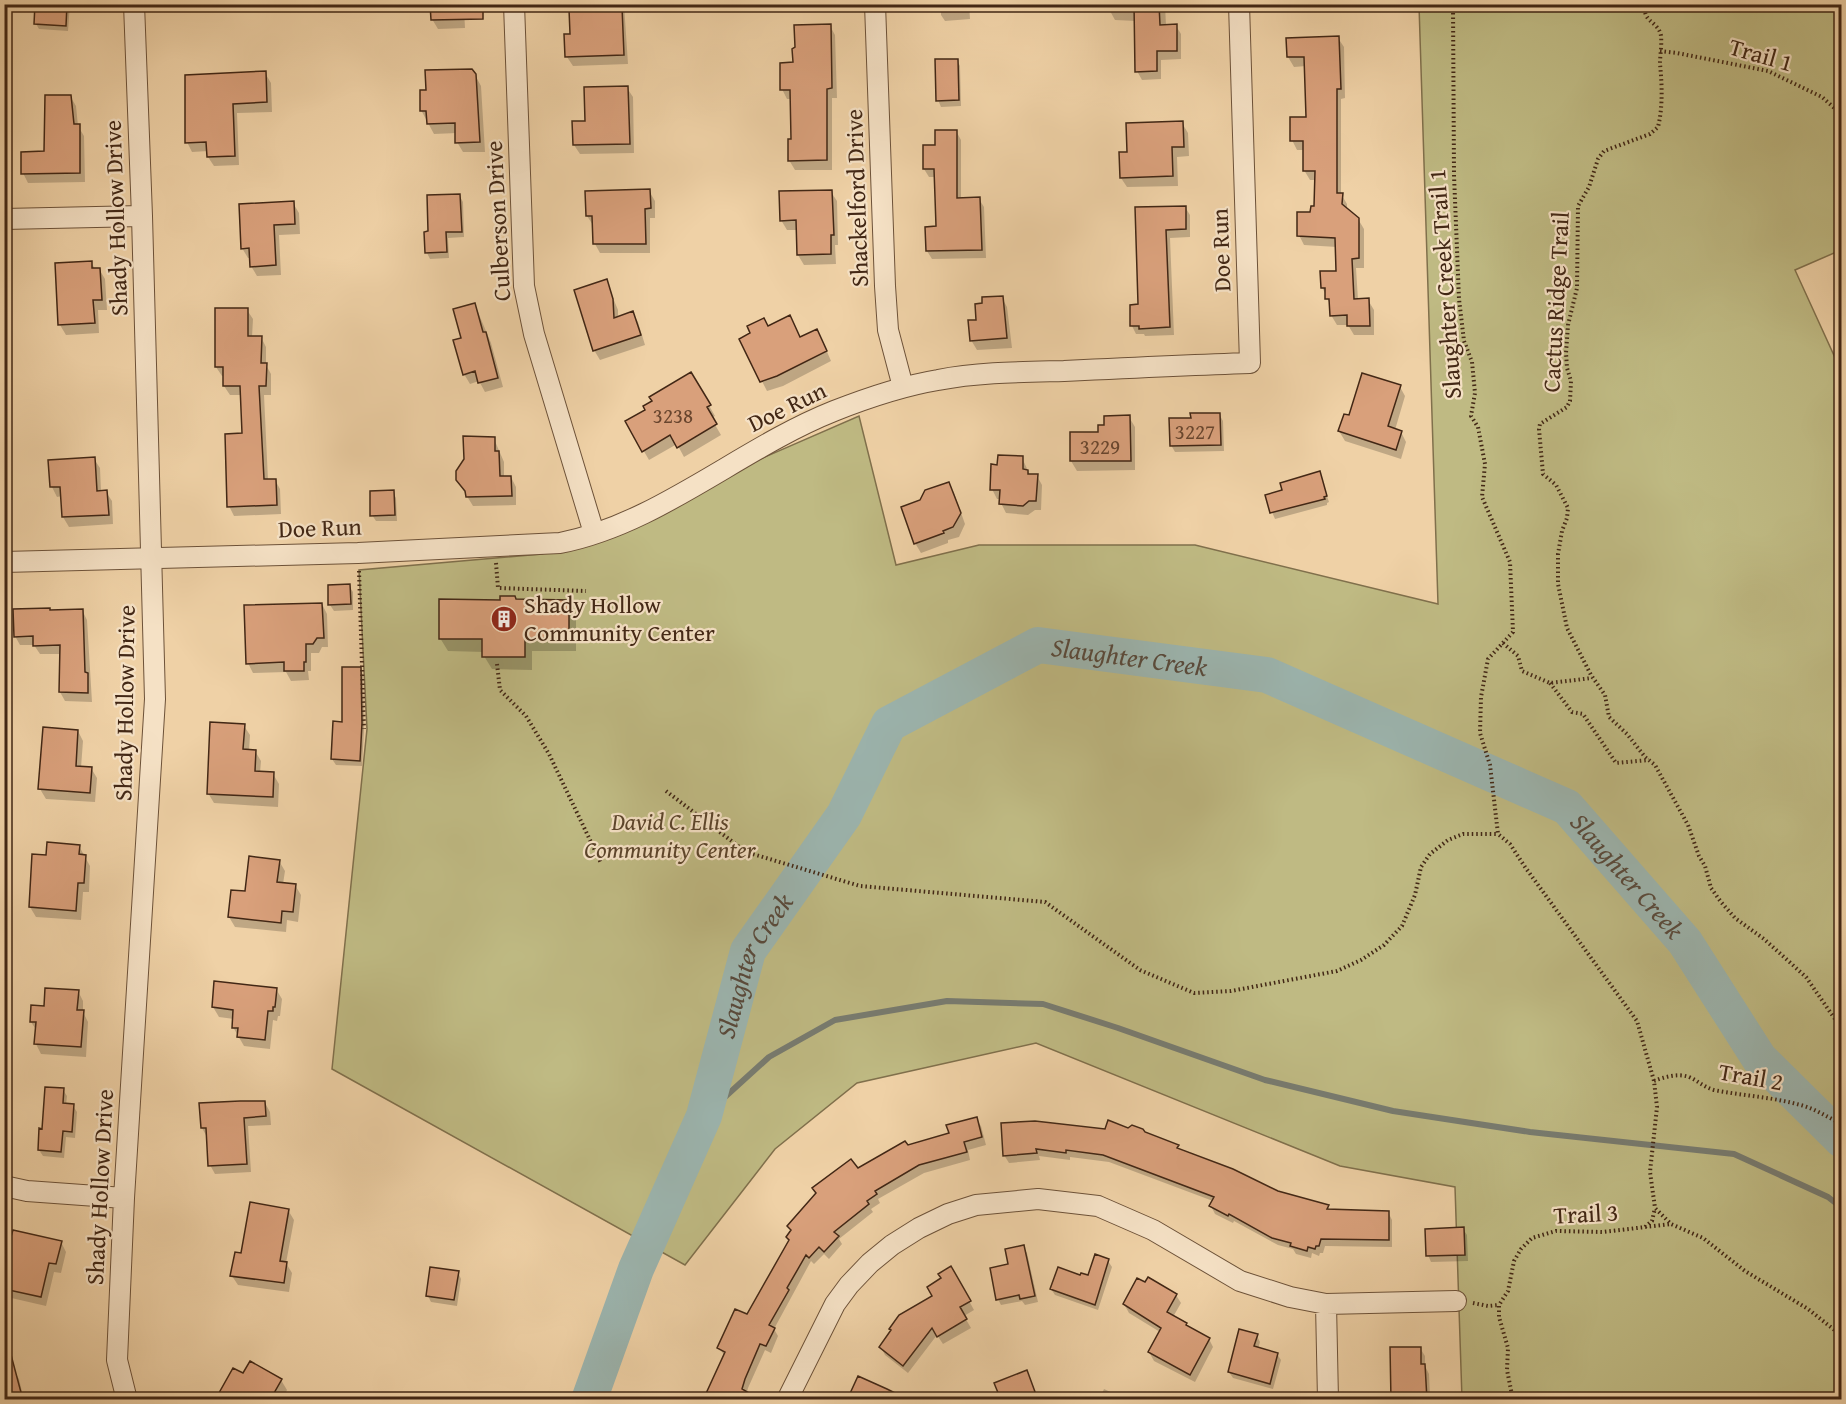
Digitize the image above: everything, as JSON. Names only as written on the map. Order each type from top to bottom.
[{"type":"street","name":"Shady Hollow Drive","points":[[127,1400],[117,1360],[124,1198],[155,699],[134,4]]},
{"type":"street","name":"Culberson Drive","points":[[514,4],[524,286],[534,334],[594,533]]},
{"type":"street","name":"Shackelford Drive","points":[[875,4],[888,330],[903,387]]},
{"type":"street","name":"Doe Run","points":[[4,562],[358,553],[560,543],[627,521],[655,508],[784,434],[832,412],[903,387],[977,374],[1250,363],[1239,4]]},
{"type":"street","points":[[4,219],[142,216]]},
{"type":"street","points":[[4,1186],[27,1191],[124,1198]]},
{"type":"street","points":[[787,1400],[835,1304],[870,1263],[892,1245],[919,1228],[948,1214],[976,1205],[1038,1199],[1098,1206],[1153,1230],[1240,1281],[1290,1297],[1326,1304],[1456,1301]]},
{"type":"street","points":[[1326,1304],[1328,1400]]},
{"type":"path","name":"Slaughter Creek Trail 1","points":[[1453,4],[1454,175],[1459,298],[1464,341],[1472,362],[1475,393],[1471,416],[1478,427],[1485,464],[1482,497],[1510,562],[1513,632],[1488,659],[1481,697],[1480,733],[1487,756],[1498,834]]},
{"type":"path","name":"Cactus Ridge Trail","points":[[1647,4],[1644,11],[1645,16],[1660,31],[1661,38],[1662,75],[1658,127],[1650,134],[1604,151],[1598,159],[1589,187],[1578,206],[1577,288],[1568,325],[1566,353],[1571,381],[1570,401],[1567,407],[1540,424],[1539,429],[1543,474],[1556,485],[1568,508],[1558,554],[1558,585],[1567,628],[1593,678],[1605,695],[1609,717],[1655,765],[1688,825],[1705,866],[1711,888],[1735,918],[1764,939],[1806,977],[1837,1022],[1842,1034]]},
{"type":"path","name":"Trail 1","points":[[1660,51],[1768,71],[1822,97],[1832,104],[1838,114],[1842,115]]},
{"type":"path","points":[[358,553],[364,729]]},
{"type":"path","points":[[498,588],[586,591]]},
{"type":"path","points":[[1503,643],[1518,656],[1522,670],[1550,683],[1572,712],[1583,714],[1616,763],[1648,760]]},
{"type":"path","points":[[497,664],[500,690],[526,716],[549,754],[601,863]]},
{"type":"path","points":[[1550,683],[1593,678]]},
{"type":"path","points":[[666,791],[746,852],[860,886],[1045,902],[1140,970],[1194,993],[1231,991],[1338,971],[1361,960],[1384,945],[1402,926],[1415,895],[1421,867],[1436,849],[1448,840],[1463,834],[1498,834],[1510,844],[1637,1021],[1654,1081],[1657,1107],[1650,1172],[1656,1208],[1652,1221],[1641,1229]]},
{"type":"path","name":"Trail 2","points":[[1654,1081],[1673,1076],[1690,1077],[1702,1086],[1714,1090],[1776,1098],[1807,1107],[1842,1124]]},
{"type":"path","points":[[1656,1208],[1671,1224],[1703,1238],[1745,1271],[1808,1308],[1842,1336]]},
{"type":"path","name":"Trail 3","points":[[1499,1317],[1499,1305],[1508,1291],[1514,1261],[1521,1249],[1532,1238],[1556,1231],[1603,1232],[1671,1224]]},
{"type":"path","points":[[1488,1306],[1499,1317],[1508,1348],[1507,1370],[1513,1400]]},
{"type":"green space","name":"David C. Ellis Community Center","points":[[1419,5],[1841,5],[1841,250],[1795,270],[1842,373],[1841,1399],[1462,1399],[1455,1187],[1340,1166],[1036,1043],[857,1083],[775,1149],[685,1265],[332,1069],[367,729],[359,570],[542,554],[859,416],[896,565],[979,545],[1195,545],[1438,604]]},
{"type":"building","points":[[35,4],[67,4],[66,26],[34,24]]},
{"type":"building","points":[[430,4],[483,4],[483,19],[431,20]]},
{"type":"building","points":[[1134,4],[1159,4],[1160,25],[1177,24],[1177,51],[1157,51],[1157,71],[1135,72]]},
{"type":"building","points":[[622,7],[624,55],[565,57],[564,34],[570,34],[569,9]]},
{"type":"building","points":[[831,24],[832,88],[827,89],[827,160],[788,161],[788,139],[791,139],[790,90],[780,90],[780,63],[793,62],[794,25]]},
{"type":"building","points":[[1339,36],[1341,89],[1337,89],[1337,193],[1343,193],[1342,204],[1359,218],[1359,258],[1352,259],[1354,299],[1369,298],[1370,326],[1347,326],[1347,315],[1330,316],[1329,299],[1325,299],[1325,288],[1321,288],[1320,271],[1336,271],[1335,238],[1297,236],[1297,212],[1310,212],[1311,206],[1314,206],[1315,171],[1303,171],[1303,141],[1290,141],[1290,117],[1306,117],[1304,57],[1287,57],[1286,38]]},
{"type":"building","points":[[935,59],[958,59],[959,100],[936,101]]},
{"type":"building","points":[[472,69],[476,74],[480,142],[455,143],[455,123],[427,124],[426,111],[420,111],[420,90],[426,90],[425,70]]},
{"type":"building","points":[[266,71],[267,102],[233,104],[235,156],[207,157],[206,142],[185,143],[185,75]]},
{"type":"building","points":[[628,86],[630,144],[573,145],[572,121],[585,121],[584,87]]},
{"type":"building","points":[[45,95],[71,95],[74,124],[80,124],[80,173],[21,174],[21,152],[44,151]]},
{"type":"building","points":[[1183,121],[1184,147],[1172,147],[1173,176],[1120,178],[1119,152],[1127,152],[1126,123]]},
{"type":"building","points":[[935,130],[957,130],[957,198],[980,197],[982,250],[926,251],[925,227],[936,226],[934,169],[923,169],[923,145],[935,145]]},
{"type":"building","points":[[650,189],[651,208],[645,209],[646,244],[593,244],[592,216],[586,216],[585,191]]},
{"type":"building","points":[[832,190],[834,235],[831,235],[831,254],[797,255],[796,220],[780,221],[779,191]]},
{"type":"building","points":[[460,194],[462,232],[446,232],[447,252],[425,253],[424,232],[428,231],[427,195]]},
{"type":"building","points":[[294,201],[295,224],[274,225],[276,265],[250,267],[249,248],[241,249],[239,204]]},
{"type":"building","points":[[1186,206],[1186,229],[1166,230],[1170,327],[1139,329],[1139,326],[1130,326],[1130,305],[1138,304],[1135,207]]},
{"type":"building","points":[[92,261],[92,268],[100,268],[102,300],[93,300],[95,323],[58,325],[55,263]]},
{"type":"building","points":[[607,279],[613,299],[614,318],[633,311],[641,335],[593,351],[574,290]]},
{"type":"building","points":[[1003,296],[1007,338],[970,341],[968,320],[976,320],[975,304],[982,303],[982,297]]},
{"type":"building","points":[[475,303],[483,332],[486,332],[498,378],[478,383],[475,371],[463,375],[453,340],[461,338],[453,309]]},
{"type":"building","points":[[215,308],[248,308],[248,336],[262,336],[261,363],[267,363],[266,386],[259,386],[264,479],[276,479],[277,505],[227,507],[225,434],[242,433],[240,386],[223,386],[223,367],[215,367]]},
{"type":"building","points":[[790,315],[800,337],[817,329],[827,351],[760,382],[739,339],[750,333],[747,326],[764,318],[768,326]]},
{"type":"building","points":[[691,372],[711,405],[707,407],[717,424],[677,448],[670,435],[642,452],[625,421],[645,410],[643,406],[652,401],[649,397]]},
{"type":"building","points":[[1362,373],[1401,385],[1388,426],[1402,431],[1396,450],[1338,431],[1344,414],[1349,415]]},
{"type":"building","points":[[1190,413],[1220,413],[1221,445],[1170,446],[1169,418],[1191,418]]},
{"type":"building","points":[[1130,415],[1131,461],[1070,461],[1070,432],[1098,432],[1098,425],[1104,425],[1104,416]]},
{"type":"building","points":[[463,436],[495,437],[495,451],[499,451],[500,476],[511,476],[512,496],[466,497],[465,491],[456,480],[456,471],[464,459]]},
{"type":"building","points":[[998,455],[1023,456],[1023,469],[1028,470],[1028,474],[1038,474],[1036,501],[1029,501],[1023,506],[999,504],[1000,490],[990,490],[991,464],[997,465]]},
{"type":"building","points":[[95,457],[97,491],[107,490],[109,515],[62,517],[60,487],[50,487],[48,460]]},
{"type":"building","points":[[1320,471],[1327,496],[1324,497],[1325,499],[1270,513],[1265,495],[1282,490],[1280,483]]},
{"type":"building","points":[[949,482],[961,513],[953,527],[943,531],[944,533],[914,544],[901,507],[920,500],[925,490]]},
{"type":"building","points":[[394,490],[395,515],[370,516],[370,491]]},
{"type":"building","points":[[350,584],[351,604],[328,605],[328,585]]},
{"type":"building","name":"Shady Hollow Community Center","points":[[500,596],[515,596],[516,599],[569,600],[569,638],[525,638],[525,657],[482,657],[482,639],[439,639],[439,599],[500,600]]},
{"type":"building","points":[[322,603],[324,638],[317,638],[313,644],[306,644],[304,671],[284,671],[284,662],[246,664],[244,605]]},
{"type":"building","points":[[50,608],[50,610],[83,609],[88,693],[59,692],[60,645],[33,646],[33,636],[14,637],[13,609]]},
{"type":"building","points":[[342,667],[361,667],[360,761],[331,759],[333,721],[342,722]]},
{"type":"building","points":[[210,722],[245,724],[243,749],[256,750],[255,771],[274,772],[273,797],[207,794]]},
{"type":"building","points":[[43,727],[78,730],[76,766],[92,767],[90,793],[38,789]]},
{"type":"building","points":[[47,842],[80,845],[79,854],[86,855],[84,883],[78,883],[76,911],[29,907],[32,854],[46,855]]},
{"type":"building","points":[[249,856],[280,860],[277,882],[296,884],[293,912],[282,911],[281,923],[228,917],[231,890],[245,891]]},
{"type":"building","points":[[214,981],[277,988],[275,1007],[273,1011],[268,1011],[265,1040],[237,1037],[238,1028],[232,1028],[233,1010],[212,1007]]},
{"type":"building","points":[[45,988],[79,990],[77,1010],[84,1010],[81,1047],[34,1044],[36,1022],[30,1022],[31,1005],[44,1006]]},
{"type":"building","points":[[45,1087],[64,1088],[63,1103],[74,1104],[72,1132],[63,1131],[61,1152],[38,1150]]},
{"type":"building","points":[[265,1101],[266,1116],[244,1118],[247,1164],[208,1166],[206,1128],[201,1128],[199,1103]]},
{"type":"building","points":[[977,1117],[982,1137],[964,1142],[967,1152],[919,1165],[875,1191],[877,1194],[867,1201],[869,1204],[834,1232],[839,1236],[824,1252],[819,1247],[809,1258],[806,1255],[769,1325],[775,1328],[766,1346],[760,1344],[745,1379],[742,1389],[761,1400],[703,1400],[725,1352],[717,1348],[735,1309],[747,1314],[789,1240],[786,1237],[791,1230],[787,1226],[816,1193],[812,1188],[851,1159],[858,1168],[905,1141],[908,1145],[949,1133],[946,1125]]},
{"type":"building","points":[[1108,1120],[1128,1128],[1132,1125],[1143,1129],[1145,1132],[1179,1145],[1177,1148],[1233,1169],[1278,1191],[1329,1205],[1327,1209],[1389,1211],[1389,1240],[1321,1239],[1319,1246],[1315,1249],[1308,1247],[1307,1251],[1290,1246],[1291,1243],[1272,1238],[1229,1214],[1228,1216],[1209,1206],[1214,1197],[1103,1155],[1036,1149],[1037,1153],[1003,1156],[1001,1123],[1035,1121],[1105,1129]]},
{"type":"building","points":[[250,1202],[289,1209],[280,1261],[287,1262],[284,1283],[230,1276],[235,1252],[241,1253]]},
{"type":"building","points":[[1464,1227],[1465,1255],[1426,1256],[1425,1229]]},
{"type":"building","points":[[13,1230],[62,1241],[56,1264],[49,1263],[41,1297],[4,1289],[4,1239],[10,1240]]},
{"type":"building","points":[[1024,1245],[1035,1296],[1020,1299],[1019,1295],[996,1300],[990,1268],[1008,1264],[1005,1249]]},
{"type":"building","points":[[1095,1254],[1109,1259],[1095,1305],[1050,1289],[1058,1267],[1080,1275],[1081,1273],[1088,1275]]},
{"type":"building","points":[[951,1266],[971,1301],[960,1307],[967,1319],[937,1337],[932,1328],[903,1366],[879,1347],[899,1315],[932,1296],[927,1287],[941,1278],[938,1274]]},
{"type":"building","points":[[430,1267],[459,1271],[454,1300],[426,1296]]},
{"type":"building","points":[[1148,1277],[1177,1294],[1167,1312],[1210,1338],[1190,1375],[1148,1352],[1161,1328],[1123,1304],[1137,1278],[1145,1282]]},
{"type":"building","points":[[1239,1329],[1258,1334],[1254,1346],[1278,1353],[1270,1384],[1228,1372]]},
{"type":"building","points":[[1390,1347],[1421,1347],[1421,1364],[1425,1364],[1427,1400],[1391,1400]]},
{"type":"building","points":[[10,1351],[23,1400],[4,1400],[4,1352]]},
{"type":"building","points":[[250,1361],[282,1379],[270,1400],[215,1400],[233,1368],[243,1373]]},
{"type":"building","points":[[1027,1370],[1038,1400],[1001,1400],[994,1383]]},
{"type":"building","points":[[858,1376],[887,1389],[909,1400],[847,1400]]},
{"type":"waterway","name":"Slaughter Creek","points":[[589,1400],[636,1269],[704,1116],[748,951],[844,815],[889,724],[1038,645],[1267,675],[1567,807],[1685,942],[1759,1058],[1842,1140]]},
{"type":"waterway","points":[[704,1116],[769,1057],[835,1020],[947,1001],[1043,1004],[1265,1080],[1393,1111],[1530,1132],[1734,1154],[1828,1197],[1842,1208]]},
{"type":"place","name":"Shady Hollow Community Center","points":[[504,619]]}]
